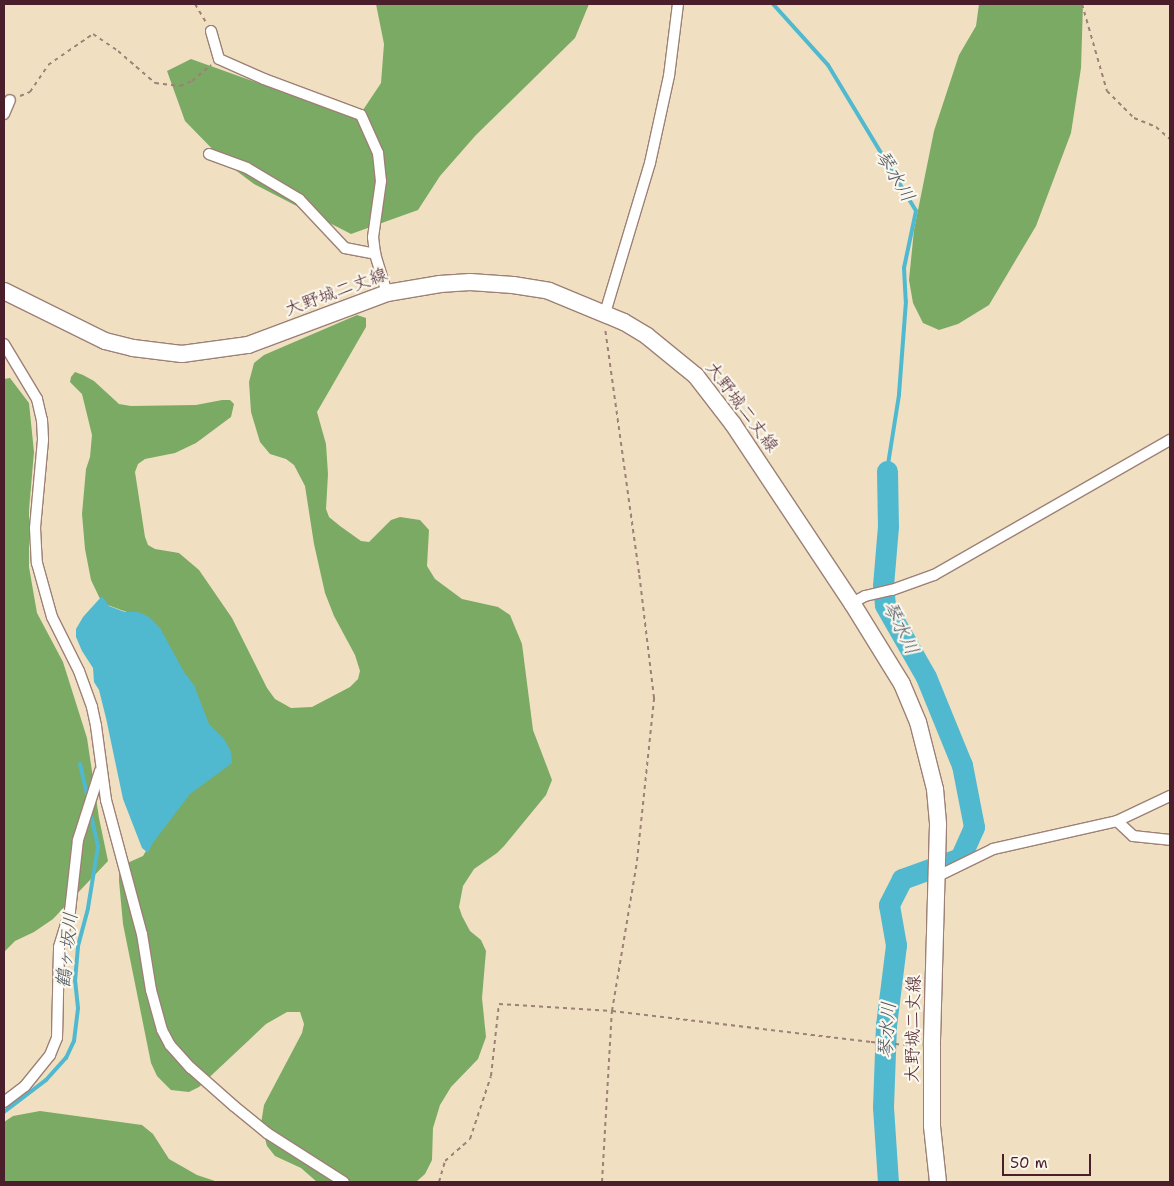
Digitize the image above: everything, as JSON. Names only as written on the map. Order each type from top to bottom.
[{"type":"main road","name":"大野城二丈線","points":[[4,291],[104,341],[133,348],[182,354],[248,345],[387,292],[440,284],[470,282],[513,285],[549,291],[605,313],[647,336],[696,376],[733,424],[852,603],[902,684],[918,722],[934,789],[939,854],[932,1046],[932,1126],[938,1182]]},
{"type":"street","points":[[605,313],[657,136],[678,4]]},
{"type":"street","points":[[211,31],[219,59],[264,79],[361,116],[378,153],[381,181],[373,237],[375,254],[387,292]]},
{"type":"street","points":[[4,114],[10,100]]},
{"type":"street","points":[[209,154],[247,168],[299,200],[345,248],[375,254]]},
{"type":"street","points":[[4,344],[38,400],[43,440],[35,528],[37,563],[52,617],[86,688],[96,726],[101,768],[114,836],[142,934],[156,1014],[170,1045],[191,1068],[267,1133],[344,1182]]},
{"type":"street","points":[[852,603],[872,594],[892,590],[934,575],[1170,440]]},
{"type":"street","points":[[4,1102],[25,1086],[50,1055],[57,1038],[59,948],[70,911],[78,840],[101,768]]},
{"type":"street","points":[[938,876],[993,849],[1117,821],[1170,796]]},
{"type":"street","points":[[1117,821],[1133,836],[1170,840]]},
{"type":"path","points":[[195,4],[211,31]]},
{"type":"path","points":[[1082,4],[1107,91],[1134,118],[1156,127],[1170,139]]},
{"type":"path","points":[[10,100],[30,92],[48,65],[93,34],[118,51],[155,82],[180,86],[192,81],[219,59]]},
{"type":"path","points":[[602,1182],[612,1011],[637,861],[654,698],[639,573],[605,333],[605,313]]},
{"type":"path","points":[[438,1182],[445,1161],[470,1139],[491,1076],[499,1004],[612,1011],[893,1045],[932,1046]]},
{"type":"green space","points":[[376,4],[589,4],[575,38],[476,135],[440,176],[418,210],[351,234],[254,184],[226,163],[185,121],[167,71],[191,59],[278,90],[363,110],[381,83],[384,44]]},
{"type":"green space","points":[[979,4],[1083,4],[1081,68],[1071,133],[1036,226],[989,305],[958,324],[939,330],[923,323],[913,303],[909,280],[914,230],[934,131],[959,55],[976,26]]},
{"type":"green space","points":[[357,315],[366,318],[366,327],[317,412],[326,444],[328,474],[326,509],[329,517],[361,541],[369,542],[391,520],[400,517],[420,520],[429,530],[427,566],[435,579],[462,599],[498,607],[510,615],[522,644],[533,730],[552,780],[546,795],[504,846],[474,869],[463,886],[459,907],[462,916],[470,931],[481,940],[486,951],[482,998],[486,1037],[478,1059],[451,1087],[440,1105],[433,1128],[432,1160],[425,1174],[416,1182],[317,1182],[301,1168],[275,1156],[267,1146],[261,1124],[264,1105],[302,1033],[304,1024],[300,1012],[287,1012],[266,1024],[199,1087],[189,1092],[171,1090],[157,1076],[151,1063],[123,924],[119,881],[119,874],[125,864],[143,856],[153,839],[135,615],[102,603],[91,580],[85,549],[82,514],[86,469],[90,457],[92,435],[82,394],[70,382],[75,372],[83,375],[94,381],[119,404],[131,406],[196,405],[222,400],[230,400],[234,404],[231,417],[196,443],[175,453],[145,459],[138,464],[135,472],[145,537],[148,545],[155,549],[179,553],[199,570],[232,618],[267,688],[275,699],[291,708],[312,707],[350,687],[358,679],[360,671],[355,655],[334,616],[325,593],[314,544],[305,486],[294,465],[286,459],[270,454],[260,442],[251,412],[249,382],[254,363],[264,355]]},
{"type":"green space","points":[[10,378],[29,403],[34,452],[29,510],[29,567],[37,613],[63,662],[87,738],[99,818],[108,861],[53,919],[34,932],[15,941],[4,952],[4,379]]},
{"type":"green space","points":[[40,1111],[142,1125],[153,1134],[169,1159],[197,1175],[218,1182],[4,1182],[4,1122],[13,1116]]},
{"type":"water","points":[[102,596],[109,606],[125,612],[138,612],[149,617],[160,628],[184,672],[194,685],[209,724],[224,739],[231,752],[232,763],[190,794],[152,844],[148,853],[142,848],[123,799],[106,718],[99,690],[94,682],[93,668],[76,637],[76,629],[83,617]]},
{"type":"waterway","name":"琴水川","points":[[773,4],[828,65],[916,211],[904,268],[906,301],[899,395],[887,471]]},
{"type":"waterway","name":"琴水川","points":[[887,471],[888,526],[883,586],[885,605],[926,677],[962,765],[974,827],[960,858],[902,879],[889,905],[896,945],[886,1025],[883,1107],[888,1182]]},
{"type":"waterway","name":"鶴ヶ坂川","points":[[80,764],[88,800]]},
{"type":"waterway","name":"鶴ヶ坂川","points":[[4,1112],[46,1080],[66,1058],[74,1041],[78,1008],[75,981],[78,946],[88,908],[98,846],[90,812]]}]
